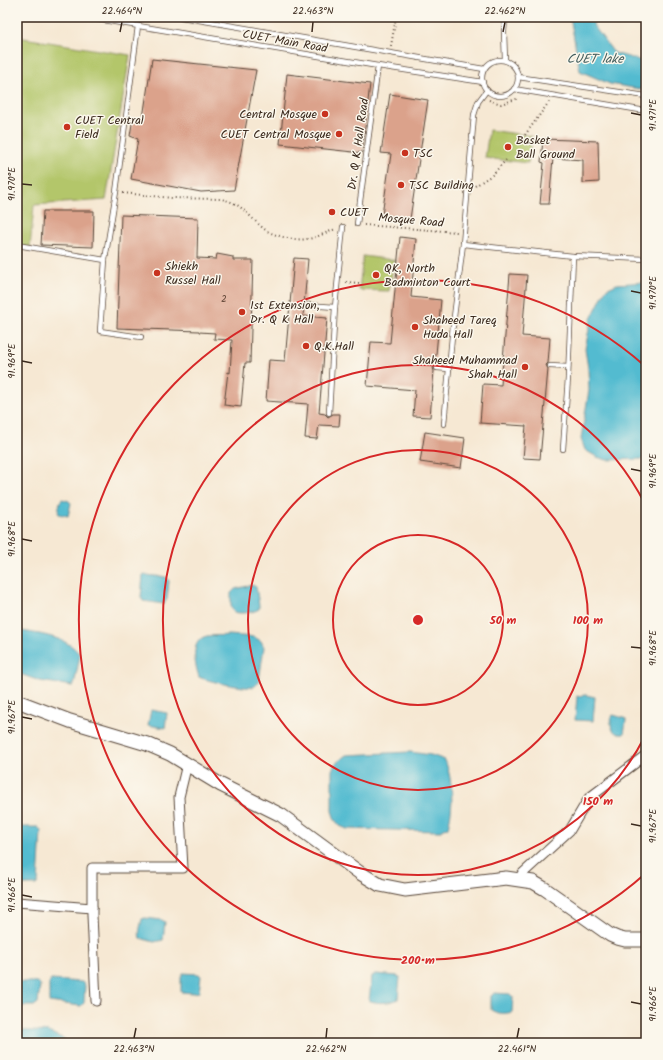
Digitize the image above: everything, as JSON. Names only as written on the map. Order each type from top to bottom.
[{"type":"main road","points":[[17,701],[70,721],[147,744],[170,754],[221,785],[281,815],[360,873],[380,885],[405,890],[506,878],[520,879],[533,882],[546,889],[610,935],[625,940],[646,940]]},
{"type":"street","points":[[520,879],[522,874],[570,830],[589,798],[646,755]]},
{"type":"street","points":[[96,1001],[92,908],[92,868],[183,868],[179,797],[187,764]]},
{"type":"street","points":[[17,902],[92,908]]},
{"type":"lane","name":"CUET Main Road","points":[[85,17],[483,82]]},
{"type":"lane","name":"CUET Main Road","points":[[181,17],[484,69]]},
{"type":"lane","points":[[505,60],[504,32],[506,17]]},
{"type":"lane","points":[[138,26],[116,192],[105,260],[100,331],[141,337]]},
{"type":"lane","points":[[499,59],[505,60],[514,66],[518,77],[518,84],[507,95],[494,95],[487,90],[483,82],[482,76],[484,69],[493,61],[499,59]]},
{"type":"lane","name":"Dr. Q K Hall Road","points":[[357,224],[378,66]]},
{"type":"lane","points":[[518,77],[646,96]]},
{"type":"lane","points":[[514,89],[646,111]]},
{"type":"lane","points":[[444,424],[453,325],[463,244],[474,115],[478,102],[487,90]]},
{"type":"lane","points":[[329,413],[335,307],[343,227]]},
{"type":"lane","points":[[463,244],[573,256],[646,259]]},
{"type":"lane","points":[[17,246],[105,260]]},
{"type":"lane","points":[[563,449],[573,256]]},
{"type":"lane","points":[[307,305],[335,307]]},
{"type":"lane","points":[[550,366],[568,367]]},
{"type":"lane","points":[[437,368],[449,369]]},
{"type":"path","points":[[390,53],[396,17]]},
{"type":"path","points":[[486,98],[501,104],[519,97]]},
{"type":"path","points":[[525,135],[551,100],[543,100]]},
{"type":"path","points":[[468,192],[492,175],[506,160]]},
{"type":"path","points":[[116,192],[145,196],[221,199],[230,201],[238,204],[264,230],[281,236],[306,240],[343,227]]},
{"type":"path","name":"Mosque Road","points":[[357,224],[464,233]]},
{"type":"path","points":[[338,281],[358,283]]},
{"type":"green space","name":"CUET Central Field","points":[[17,37],[130,55],[106,200],[34,205],[30,248],[17,245]]},
{"type":"green space","name":"Basket Ball Ground","points":[[489,130],[532,136],[528,163],[485,158]]},
{"type":"green space","name":"QK, North Badminton Court","points":[[363,256],[394,260],[389,291],[359,290]]},
{"type":"water","name":"CUET lake","points":[[570,17],[595,17],[593,25],[614,53],[646,62],[646,90],[610,84],[580,71]]},
{"type":"water","points":[[646,282],[646,459],[607,460],[597,457],[585,450],[581,439],[589,390],[585,349],[591,319],[606,289],[617,284]]},
{"type":"water","points":[[62,499],[71,503],[68,516],[59,514],[58,512]]},
{"type":"water","points":[[143,575],[166,577],[169,581],[167,599],[164,604],[143,601],[141,597]]},
{"type":"water","points":[[252,585],[256,587],[259,609],[246,613],[234,612],[231,606],[231,593],[235,589]]},
{"type":"water","points":[[17,630],[52,637],[75,649],[80,655],[74,685],[72,686],[40,681],[17,673]]},
{"type":"water","points":[[229,635],[254,637],[261,641],[264,647],[259,681],[254,687],[235,686],[210,681],[199,677],[195,660],[198,642],[201,638],[207,636]]},
{"type":"water","points":[[586,695],[595,697],[593,721],[575,720],[577,696]]},
{"type":"water","points":[[151,710],[167,713],[165,728],[148,725]]},
{"type":"water","points":[[613,715],[626,720],[624,734],[617,733],[612,729],[611,722]]},
{"type":"water","points":[[410,752],[431,755],[445,760],[450,776],[452,794],[448,827],[441,831],[347,829],[340,826],[335,820],[332,811],[332,770],[335,764],[346,755]]},
{"type":"water","points":[[17,827],[38,827],[41,831],[38,883],[36,885],[17,885]]},
{"type":"water","points":[[142,919],[162,920],[165,922],[163,940],[154,942],[140,938],[139,931]]},
{"type":"water","points":[[183,973],[199,974],[201,976],[199,992],[181,992],[181,977]]},
{"type":"water","points":[[376,974],[400,977],[398,999],[383,1002],[369,1000],[372,976]]},
{"type":"water","points":[[51,980],[82,982],[85,985],[84,1003],[81,1006],[49,1002],[49,984]]},
{"type":"water","points":[[17,982],[36,982],[40,985],[38,1003],[34,1006],[17,1006]]},
{"type":"water","points":[[494,993],[510,994],[513,997],[512,1012],[502,1013],[491,1010],[491,996]]},
{"type":"water","points":[[17,1030],[48,1032],[65,1039],[65,1043],[17,1043]]},
{"type":"building","points":[[152,59],[256,70],[234,190],[201,192],[131,179],[138,139],[130,136],[133,118],[143,118]]},
{"type":"building","name":"Central Mosque","points":[[287,74],[370,84],[362,153],[280,144]]},
{"type":"building","name":"TSC Building","points":[[390,94],[428,100],[410,219],[382,215],[391,154],[381,153]]},
{"type":"building","points":[[543,139],[598,141],[599,182],[583,183],[583,160],[553,158],[549,204],[540,204],[544,163],[541,162]]},
{"type":"building","points":[[43,211],[94,211],[93,247],[41,245]]},
{"type":"building","name":"Shiekh Russel Hall","points":[[121,215],[198,218],[197,258],[216,259],[217,254],[233,257],[233,260],[253,260],[250,363],[245,363],[241,407],[224,405],[228,372],[230,373],[232,340],[214,339],[215,333],[199,331],[117,328]]},
{"type":"building","name":"Shaheed Tareq Huda Hall","points":[[400,237],[416,239],[411,297],[441,300],[435,365],[433,368],[430,417],[413,416],[415,390],[367,386],[371,342],[390,343]]},
{"type":"building","name":"Q.K.Hall","points":[[294,258],[308,259],[303,316],[327,318],[319,413],[325,414],[328,417],[333,414],[340,414],[339,426],[319,425],[317,439],[305,438],[308,404],[266,401],[269,360],[285,361]]},
{"type":"building","name":"Shaheed Muhammad Shah Hall","points":[[510,274],[527,275],[522,336],[550,338],[548,363],[546,365],[548,369],[540,459],[523,458],[526,426],[480,423],[483,384],[501,385]]},
{"type":"building","points":[[425,432],[465,438],[461,468],[420,462]]},
{"type":"place","name":"Central Mosque","points":[[325,114]]},
{"type":"place","name":"CUET Central Field","points":[[67,127]]},
{"type":"place","name":"CUET Central Mosque","points":[[339,134]]},
{"type":"place","name":"Basket Ball Ground","points":[[508,147]]},
{"type":"place","name":"TSC","points":[[405,153]]},
{"type":"place","name":"TSC Building","points":[[401,185]]},
{"type":"place","name":"CUET","points":[[332,212]]},
{"type":"place","name":"Shiekh Russel Hall","points":[[157,273]]},
{"type":"place","name":"QK, North Badminton Court","points":[[376,275]]},
{"type":"place","name":"1st Extension, Dr. Q K Hall","points":[[242,312]]},
{"type":"place","name":"Shaheed Tareq Huda Hall","points":[[415,327]]},
{"type":"place","name":"Q.K.Hall","points":[[306,346]]},
{"type":"place","name":"Shaheed Muhammad Shah Hall","points":[[525,367]]}]
